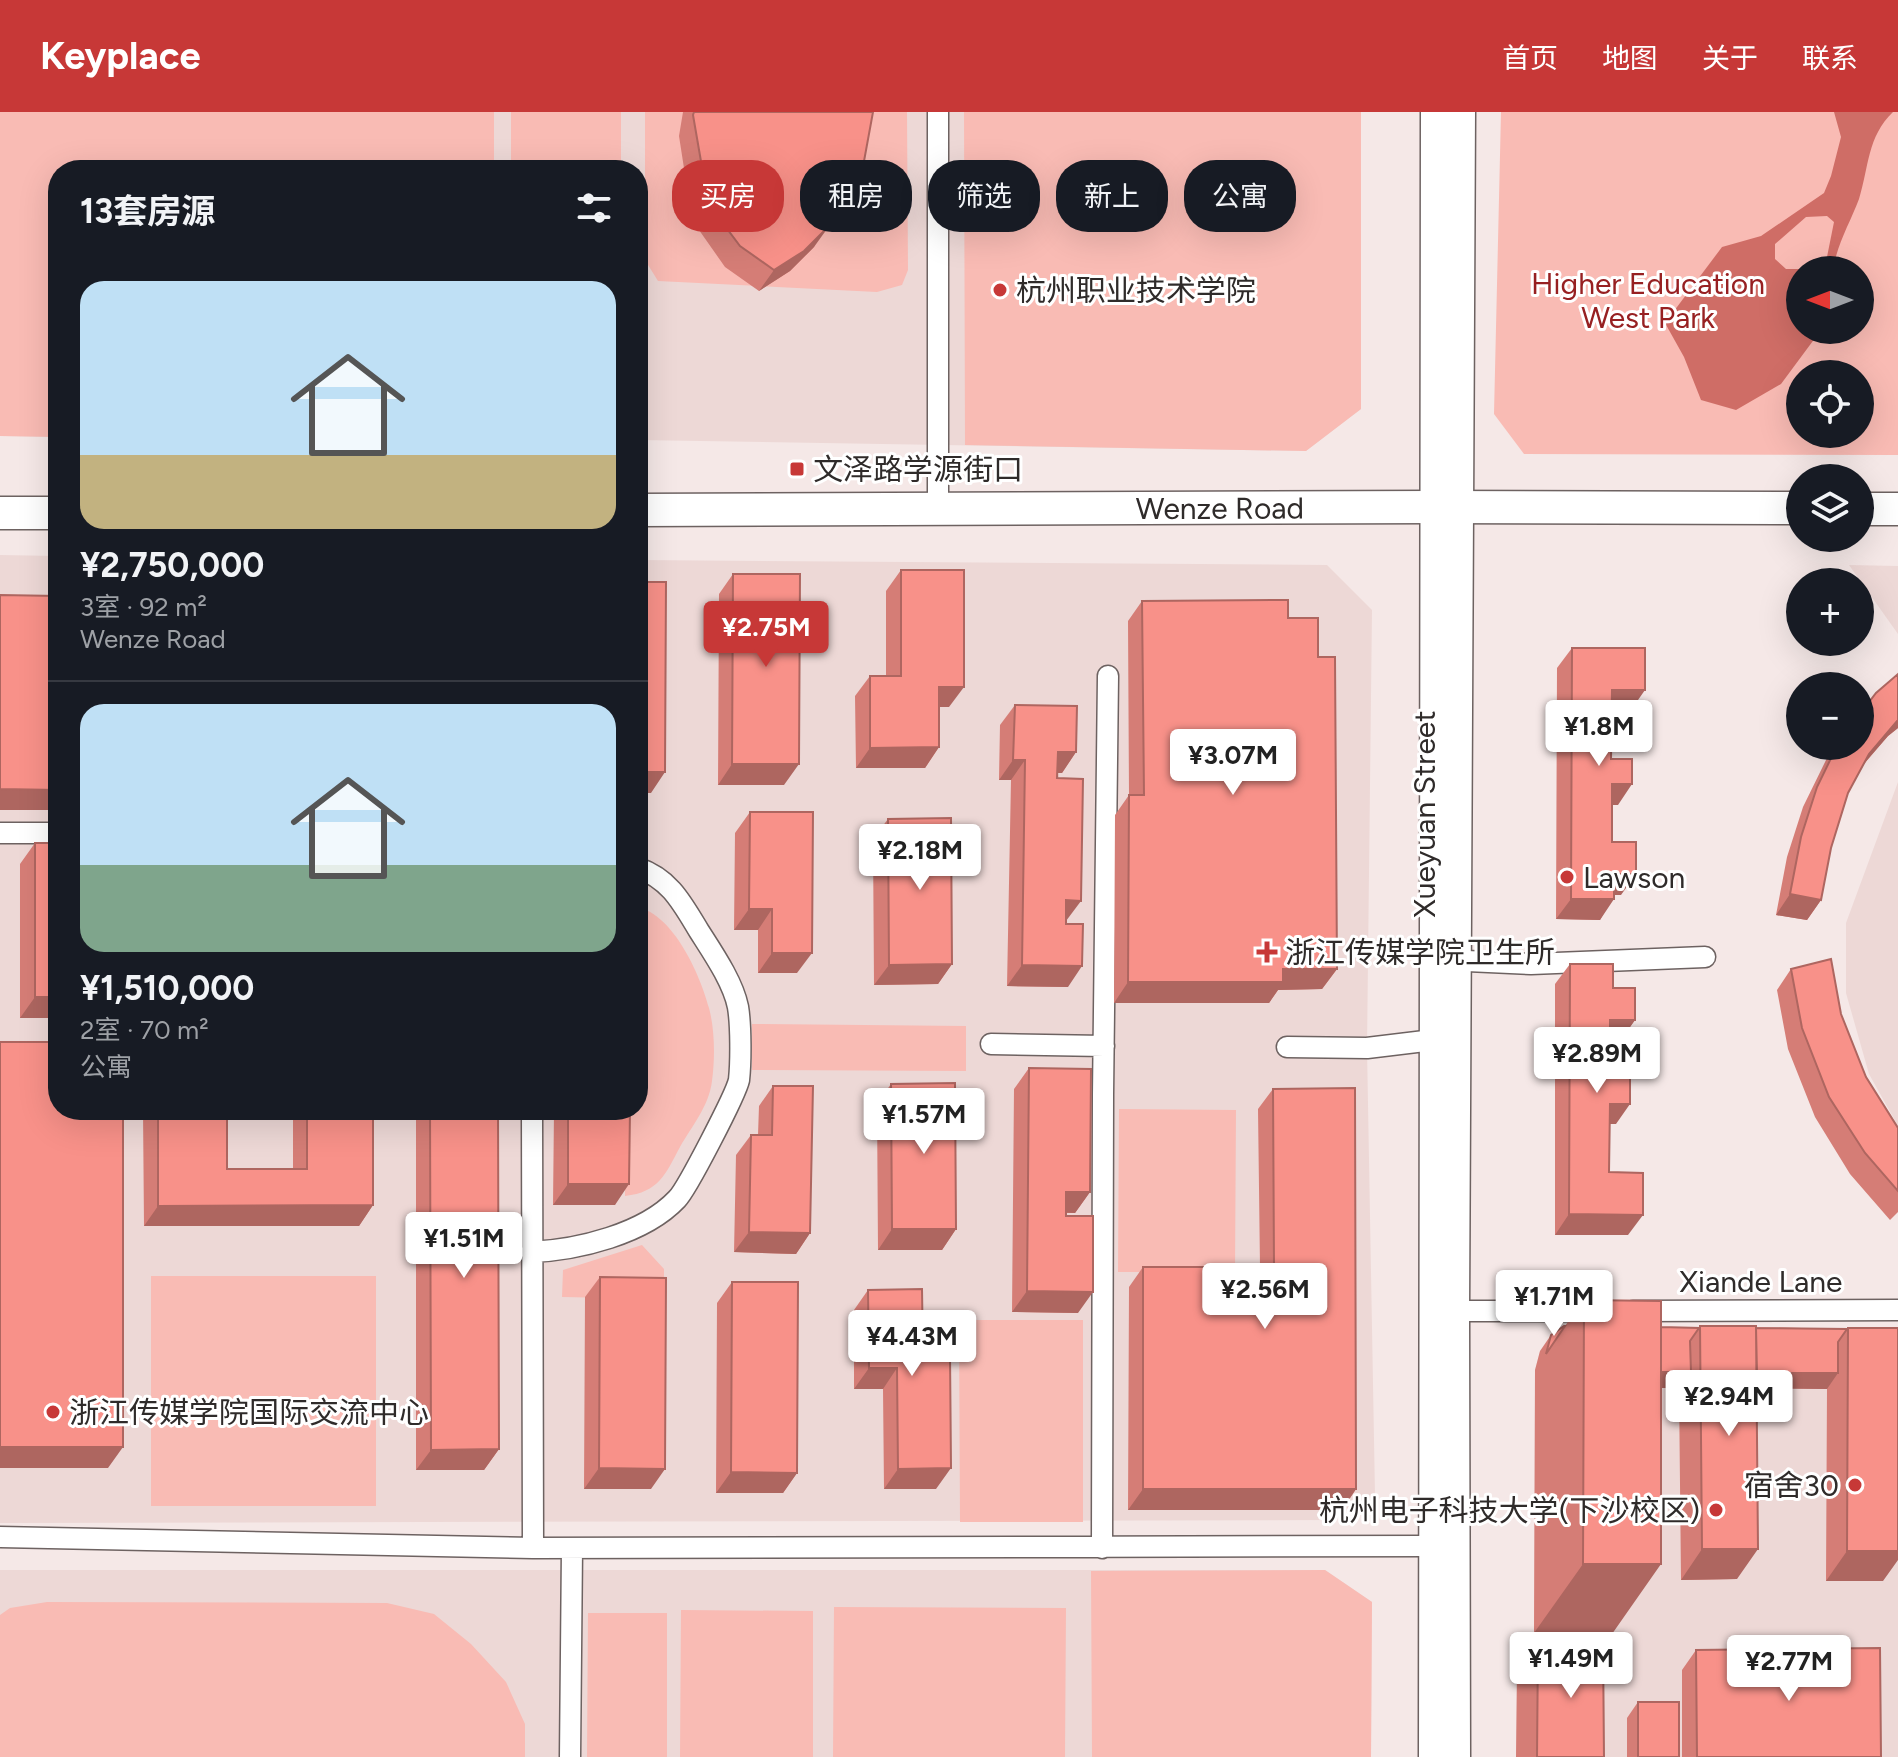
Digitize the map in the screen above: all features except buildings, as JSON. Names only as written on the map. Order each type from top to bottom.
[{"type":"main road","name":"Xueyuan Street","points":[[1435,112],[1447,507]]},
{"type":"main road","name":"Xueyuan Street","points":[[1433,1757],[1433,1546],[1444,1311],[1447,507],[1461,112]]},
{"type":"main road","name":"Wenze Road","points":[[648,510],[1786,508]]},
{"type":"main road","points":[[1874,509],[1898,509]]},
{"type":"main road","points":[[0,513],[48,513]]},
{"type":"main road","name":"Xueyuan Street","points":[[1445,960],[1433,1040],[1456,1757]]},
{"type":"street","points":[[938,112],[938,509]]},
{"type":"street","points":[[1102,1548],[1108,676]]},
{"type":"street","points":[[0,833],[48,833]]},
{"type":"street","points":[[531,1252],[560,1250],[612,1238],[645,1222],[678,1198],[739,1082],[737,1006],[724,974],[682,904],[658,875],[648,872]]},
{"type":"street","points":[[1445,960],[1531,964],[1705,957]]},
{"type":"street","points":[[1287,1047],[1367,1048],[1433,1040]]},
{"type":"street","points":[[991,1044],[1104,1046]]},
{"type":"street","points":[[532,1120],[533,1548]]},
{"type":"street","name":"Xiande Lane","points":[[1444,1311],[1898,1310]]},
{"type":"street","points":[[0,1537],[533,1548],[1433,1546]]},
{"type":"street","points":[[570,1757],[572,1548]]},
{"type":"shaded area","name":"杭州职业技术学院","points":[[0,112],[1361,112],[1361,409],[1306,451],[648,440],[648,160],[48,160],[48,437],[0,436]]},
{"type":"shaded area","points":[[1834,112],[1893,112],[1873,142],[1859,199],[1836,256],[1827,256],[1834,222],[1827,216],[1806,217],[1775,244],[1775,259],[1786,269],[1786,344],[1811,344],[1799,360],[1786,360],[1786,377],[1781,384],[1736,410],[1701,400],[1684,357],[1665,323],[1722,247],[1761,236],[1824,193],[1841,137]]},
{"type":"shaded area","points":[[0,555],[48,556],[48,1120],[648,1120],[648,560],[1327,565],[1372,610],[1367,1048],[1375,1495],[1332,1520],[0,1523]]},
{"type":"shaded area","points":[[1849,565],[1898,566],[1898,634],[1874,600],[1874,568],[1851,568]]},
{"type":"shaded area","points":[[1898,782],[1898,1126],[1869,1074],[1846,993],[1846,923]]},
{"type":"shaded area","name":"杭州电子科技大学(下沙校区)","points":[[1553,1342],[1898,1346],[1898,1757],[1516,1757],[1517,1635],[1534,1633],[1535,1370],[1540,1351]]},
{"type":"shaded area","points":[[0,1570],[1325,1570],[1372,1602],[1371,1757],[0,1757]]},
{"type":"green space","points":[[0,112],[494,112],[494,160],[48,160],[48,437],[0,436]]},
{"type":"green space","points":[[511,112],[621,112],[621,160],[511,160]]},
{"type":"green space","points":[[645,112],[907,112],[907,160],[800,160],[800,232],[908,232],[908,270],[902,285],[877,292],[658,281],[648,265],[648,160],[645,160]]},
{"type":"green space","points":[[964,112],[1361,112],[1361,409],[1306,451],[965,445],[964,232],[1040,232],[1040,160],[964,160]]},
{"type":"green space","name":"Higher Education West Park","points":[[1501,112],[1898,112],[1898,455],[1524,454],[1494,414]]},
{"type":"green space","points":[[648,912],[674,934],[692,963],[711,1017],[714,1063],[704,1107],[665,1174],[646,1191],[625,1196],[625,1120],[648,1120]]},
{"type":"green space","points":[[752,1024],[966,1026],[966,1071],[752,1070]]},
{"type":"green space","points":[[1119,1109],[1236,1110],[1235,1272],[1118,1272]]},
{"type":"green space","points":[[642,1245],[664,1269],[664,1299],[562,1297],[563,1270]]},
{"type":"green space","points":[[151,1276],[376,1276],[376,1506],[151,1506]]},
{"type":"green space","points":[[959,1320],[1083,1320],[1083,1522],[960,1522]]},
{"type":"green space","points":[[1325,1570],[1372,1602],[1371,1757],[1092,1757],[1091,1571]]},
{"type":"green space","points":[[47,1602],[387,1603],[434,1614],[471,1644],[506,1682],[525,1724],[525,1757],[0,1757],[0,1615],[10,1608]]},
{"type":"green space","points":[[834,1607],[1066,1608],[1065,1757],[833,1757]]},
{"type":"green space","points":[[681,1610],[813,1611],[813,1757],[680,1757]]},
{"type":"green space","points":[[588,1613],[667,1613],[667,1757],[587,1757]]},
{"type":"place","name":"杭州职业技术学院","points":[[1000,290]]},
{"type":"place","name":"文泽路学源街口","points":[[797,469]]},
{"type":"place","name":"Lawson","points":[[1567,877]]},
{"type":"place","name":"浙江传媒学院卫生所","points":[[1267,952]]},
{"type":"place","name":"浙江传媒学院国际交流中心","points":[[53,1412]]},
{"type":"place","name":"宿舍30","points":[[1855,1485]]},
{"type":"place","name":"杭州电子科技大学(下沙校区)","points":[[1716,1510]]}]
